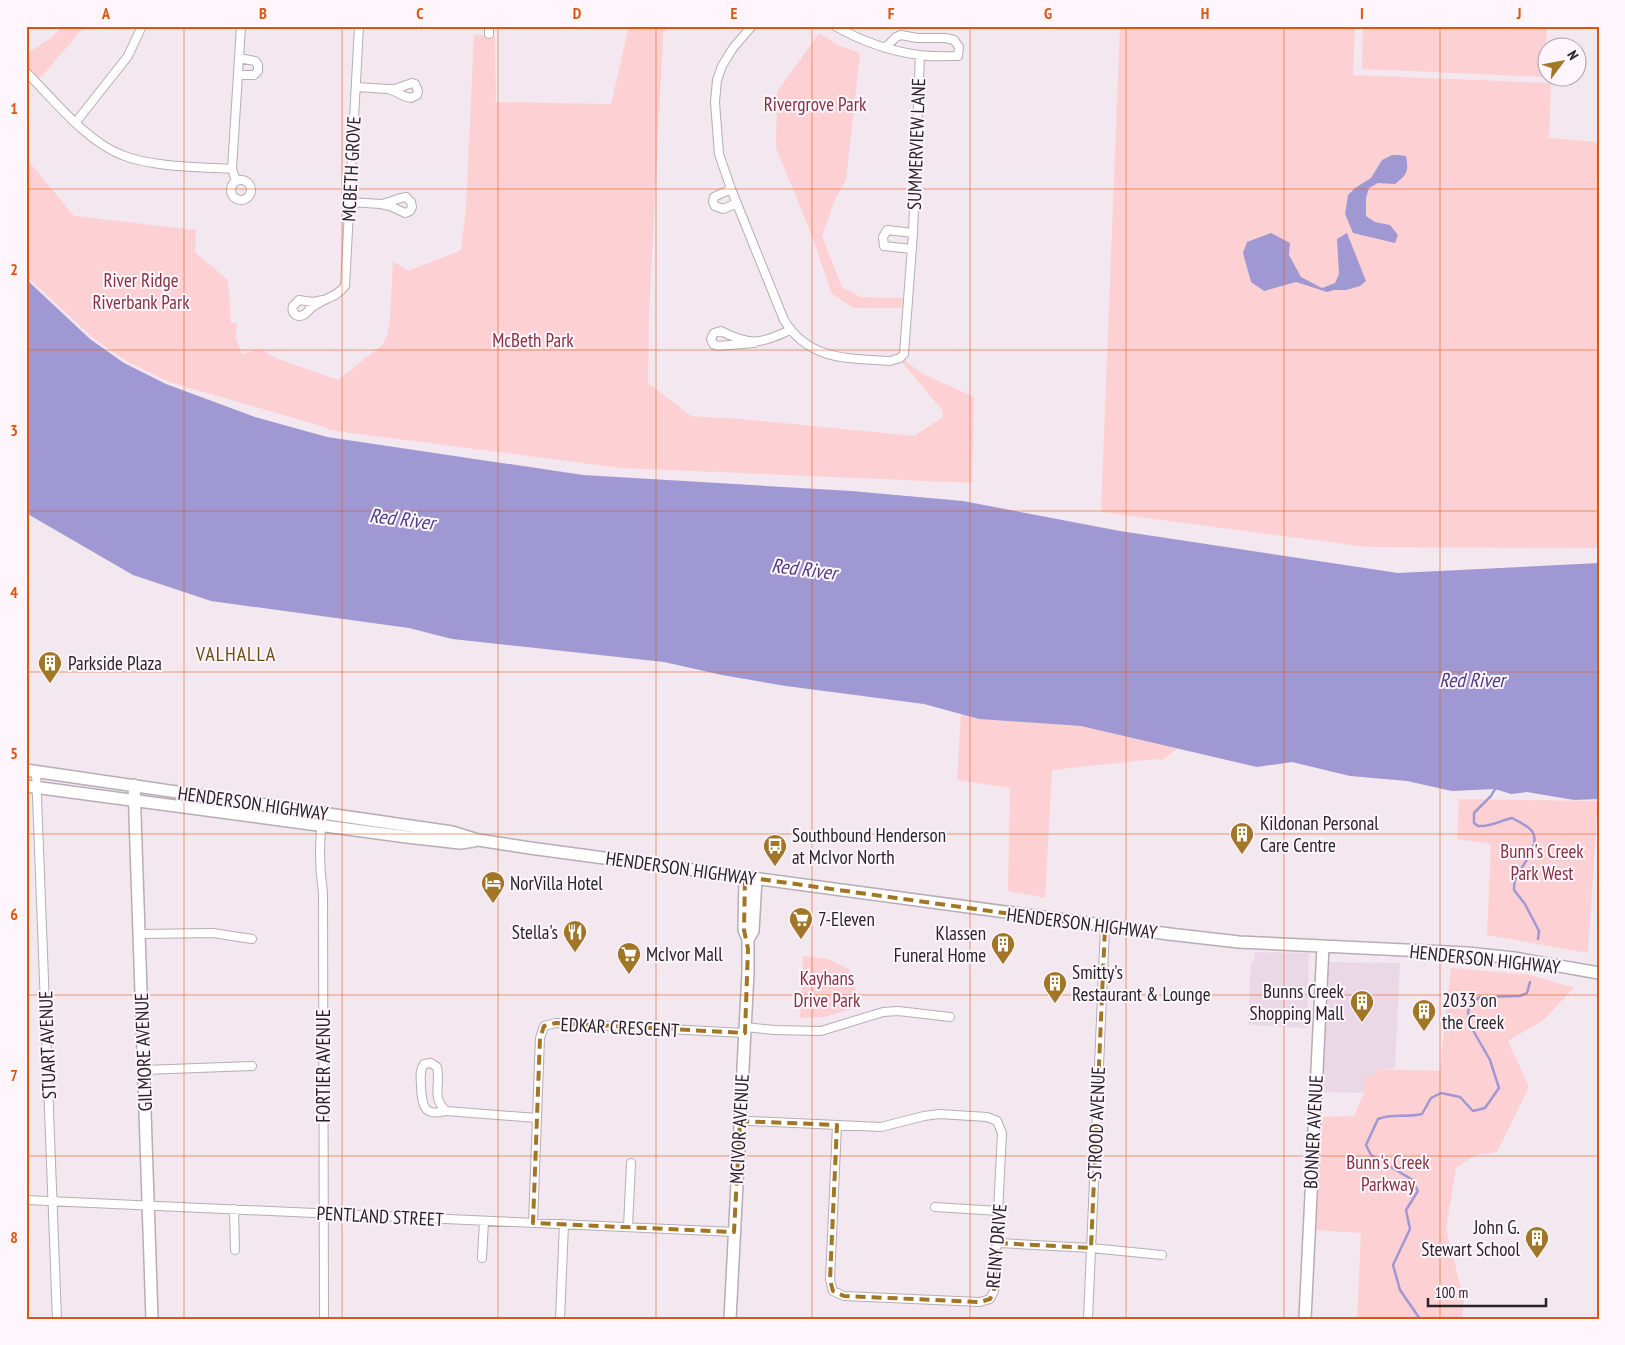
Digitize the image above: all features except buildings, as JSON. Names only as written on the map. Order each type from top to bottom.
[{"type":"main road","name":"HENDERSON HIGHWAY","points":[[31,771],[452,832],[478,840],[1105,926],[1239,942],[1420,950],[1514,958],[1599,973]]},
{"type":"main road","name":"GILMORE AVENUE","points":[[134,785],[152,1319]]},
{"type":"main road","name":"HENDERSON HIGHWAY","points":[[32,786],[321,826],[460,842],[478,840]]},
{"type":"main road","name":"MCIVOR AVENUE","points":[[730,1319],[748,939],[753,931],[751,878]]},
{"type":"main road","name":"BONNER AVENUE","points":[[1305,1319],[1322,946]]},
{"type":"street","points":[[76,122],[128,56],[142,26]]},
{"type":"street","points":[[236,181],[232,169],[241,26]]},
{"type":"street","name":"MCBETH GROVE","points":[[324,300],[340,293],[345,286],[359,26]]},
{"type":"street","name":"SUMMERVIEW LANE","points":[[752,26],[722,66],[717,80],[715,102],[719,154],[731,189],[784,320],[790,330],[802,342],[827,355],[890,361],[900,358],[904,354],[913,233],[920,55]]},
{"type":"street","points":[[835,26],[885,48],[920,55],[958,56],[959,47],[954,40],[945,38],[917,38],[902,35],[896,37],[885,48]]},
{"type":"street","points":[[238,74],[254,75],[258,71],[258,65],[255,61],[239,58]]},
{"type":"street","points":[[26,72],[97,142],[122,155],[158,163],[232,169]]},
{"type":"street","points":[[356,88],[388,89]]},
{"type":"street","points":[[731,189],[717,194],[713,202],[715,206],[723,209],[737,203]]},
{"type":"street","points":[[350,202],[381,204]]},
{"type":"street","name":"SUMMERVIEW LANE","points":[[912,248],[884,246],[883,237],[887,230],[913,233]]},
{"type":"street","points":[[754,342],[742,341],[721,331],[714,333],[711,339],[713,344],[718,346],[754,342],[778,336],[790,330]]},
{"type":"street","name":"STUART AVENUE","points":[[31,771],[53,1202],[57,1319]]},
{"type":"street","name":"FORTIER AVENUE","points":[[323,813],[321,826],[324,1319]]},
{"type":"street","name":"STROOD AVENUE","points":[[1088,1319],[1105,926]]},
{"type":"street","points":[[139,934],[213,933],[252,939]]},
{"type":"street","points":[[745,1030],[821,1031],[883,1012],[898,1011],[950,1017]]},
{"type":"street","name":"EDKAR CRESCENT","points":[[533,1222],[540,1038],[544,1026],[550,1023],[745,1030]]},
{"type":"street","points":[[446,1111],[440,1105],[438,1098],[437,1067],[431,1063],[424,1064],[420,1069],[422,1103],[429,1112],[436,1114],[446,1111],[537,1118]]},
{"type":"street","points":[[144,1070],[252,1066]]},
{"type":"street","name":"REINY DRIVE","points":[[740,1121],[881,1128],[924,1116],[939,1114],[987,1116],[997,1120],[1002,1133],[998,1243],[994,1291],[990,1299],[980,1302],[844,1296],[833,1292],[830,1280],[837,1126]]},
{"type":"street","points":[[628,1227],[631,1164]]},
{"type":"street","name":"PENTLAND STREET","points":[[26,1200],[734,1232]]},
{"type":"street","points":[[935,1208],[999,1211]]},
{"type":"street","points":[[234,1209],[235,1250]]},
{"type":"street","points":[[482,1258],[484,1221]]},
{"type":"street","points":[[560,1319],[564,1224]]},
{"type":"street","points":[[998,1243],[1091,1248],[1162,1255]]},
{"type":"highlighted area","points":[[745,877],[1105,927],[1091,1248],[998,1243],[994,1291],[990,1299],[980,1302],[844,1296],[833,1291],[830,1280],[837,1125],[740,1121],[734,1232],[533,1223],[540,1038],[544,1026],[556,1023],[745,1033],[748,949],[744,930]]},
{"type":"shaded area","points":[[1255,952],[1309,953],[1307,1028],[1250,1025],[1248,1022],[1251,961],[1254,961]]},
{"type":"shaded area","points":[[1326,962],[1400,963],[1395,1068],[1376,1069],[1376,1075],[1364,1093],[1318,1092]]},
{"type":"green space","points":[[63,26],[85,26],[43,75],[39,78],[32,71],[26,75],[26,54],[51,38]]},
{"type":"green space","name":"McBeth Park","points":[[629,26],[671,26],[663,33],[649,314],[648,383],[691,416],[914,436],[943,417],[942,410],[902,362],[904,360],[923,374],[974,397],[972,483],[621,468],[329,430],[325,427],[169,382],[126,361],[92,337],[26,276],[26,158],[74,216],[196,230],[195,252],[228,280],[231,323],[237,323],[236,338],[242,354],[260,349],[276,358],[338,380],[382,345],[387,336],[390,318],[393,261],[408,271],[461,249],[466,208],[474,35],[495,36],[496,102],[611,104]]},
{"type":"green space","points":[[1120,26],[1355,26],[1353,75],[1538,82],[1538,88],[1551,88],[1549,138],[1599,142],[1599,548],[1367,547],[1101,512]]},
{"type":"green space","points":[[1363,26],[1547,26],[1547,38],[1538,38],[1538,77],[1362,69]]},
{"type":"green space","name":"Rivergrove Park","points":[[819,33],[840,46],[860,53],[846,180],[834,202],[822,236],[842,287],[861,297],[903,298],[902,308],[854,308],[832,294],[812,236],[776,148],[777,92]]},
{"type":"green space","points":[[961,714],[979,719],[1081,726],[1178,748],[1162,760],[1155,759],[1052,770],[1045,898],[1008,891],[1010,788],[957,780]]},
{"type":"green space","name":"Bunn's Creek Park West","points":[[1459,799],[1598,801],[1588,953],[1487,935],[1491,844],[1457,839]]},
{"type":"green space","name":"Kayhans Drive Park","points":[[803,956],[828,959],[849,969],[861,1006],[825,1017],[800,1018]]},
{"type":"green space","name":"Bunn's Creek Parkway","points":[[1451,968],[1532,975],[1574,987],[1545,1019],[1508,1041],[1529,1087],[1497,1152],[1475,1155],[1456,1168],[1446,1229],[1464,1300],[1462,1319],[1357,1319],[1361,1233],[1315,1230],[1320,1117],[1354,1116],[1364,1093],[1365,1075],[1376,1075],[1376,1069],[1440,1071]]},
{"type":"water","points":[[1392,155],[1406,156],[1406,172],[1395,184],[1378,183],[1369,188],[1366,198],[1366,216],[1375,222],[1390,225],[1398,235],[1395,243],[1353,233],[1345,214],[1348,195],[1371,178],[1382,160]]},
{"type":"water","points":[[1271,233],[1290,243],[1289,255],[1301,277],[1322,288],[1335,283],[1339,274],[1337,239],[1347,233],[1366,281],[1360,286],[1346,290],[1327,292],[1296,282],[1264,291],[1251,282],[1243,253],[1247,242]]},
{"type":"water","name":"Red River","points":[[26,279],[90,339],[124,363],[166,384],[255,417],[327,437],[583,475],[851,491],[963,501],[1120,531],[1398,573],[1599,563],[1599,799],[1574,800],[1527,792],[1511,794],[1495,789],[1452,791],[1407,781],[1350,776],[1292,762],[1257,767],[1081,726],[979,719],[924,704],[786,686],[722,675],[664,662],[452,639],[409,628],[211,601],[133,575],[26,513]]},
{"type":"waterway","points":[[1495,789],[1491,796],[1474,813],[1474,823],[1478,826],[1487,826],[1512,818],[1532,831],[1534,836],[1533,848],[1514,882],[1514,890],[1525,904],[1539,931],[1538,939]]},
{"type":"waterway","points":[[1420,1319],[1400,1290],[1393,1265],[1410,1229],[1406,1210],[1418,1191],[1411,1179],[1371,1155],[1366,1145],[1378,1119],[1389,1116],[1422,1114],[1431,1098],[1441,1093],[1460,1097],[1473,1111],[1485,1108],[1499,1088],[1490,1060],[1470,1025],[1468,1011],[1473,1002],[1480,997],[1520,996],[1527,993],[1530,982]]},
{"type":"place","name":"Parkside Plaza","points":[[50,684]]},
{"type":"place","name":"Kildonan Personal Care Centre","points":[[1242,855]]},
{"type":"place","name":"Southbound Henderson at McIvor North","points":[[775,867]]},
{"type":"place","name":"NorVilla Hotel","points":[[493,904]]},
{"type":"place","name":"7-Eleven","points":[[801,940]]},
{"type":"place","name":"Stella's","points":[[575,953]]},
{"type":"place","name":"Klassen Funeral Home","points":[[1003,965]]},
{"type":"place","name":"McIvor Mall","points":[[629,975]]},
{"type":"place","name":"Smitty's Restaurant & Lounge","points":[[1055,1004]]},
{"type":"place","name":"Bunns Creek Shopping Mall","points":[[1362,1023]]},
{"type":"place","name":"2033 on the Creek","points":[[1424,1032]]},
{"type":"place","name":"John G. Stewart School","points":[[1537,1259]]},
{"type":"district","name":"VALHALLA","points":[[236,654]]},
{"type":"park label","name":"River Ridge Riverbank Park","points":[[141,291]]}]
